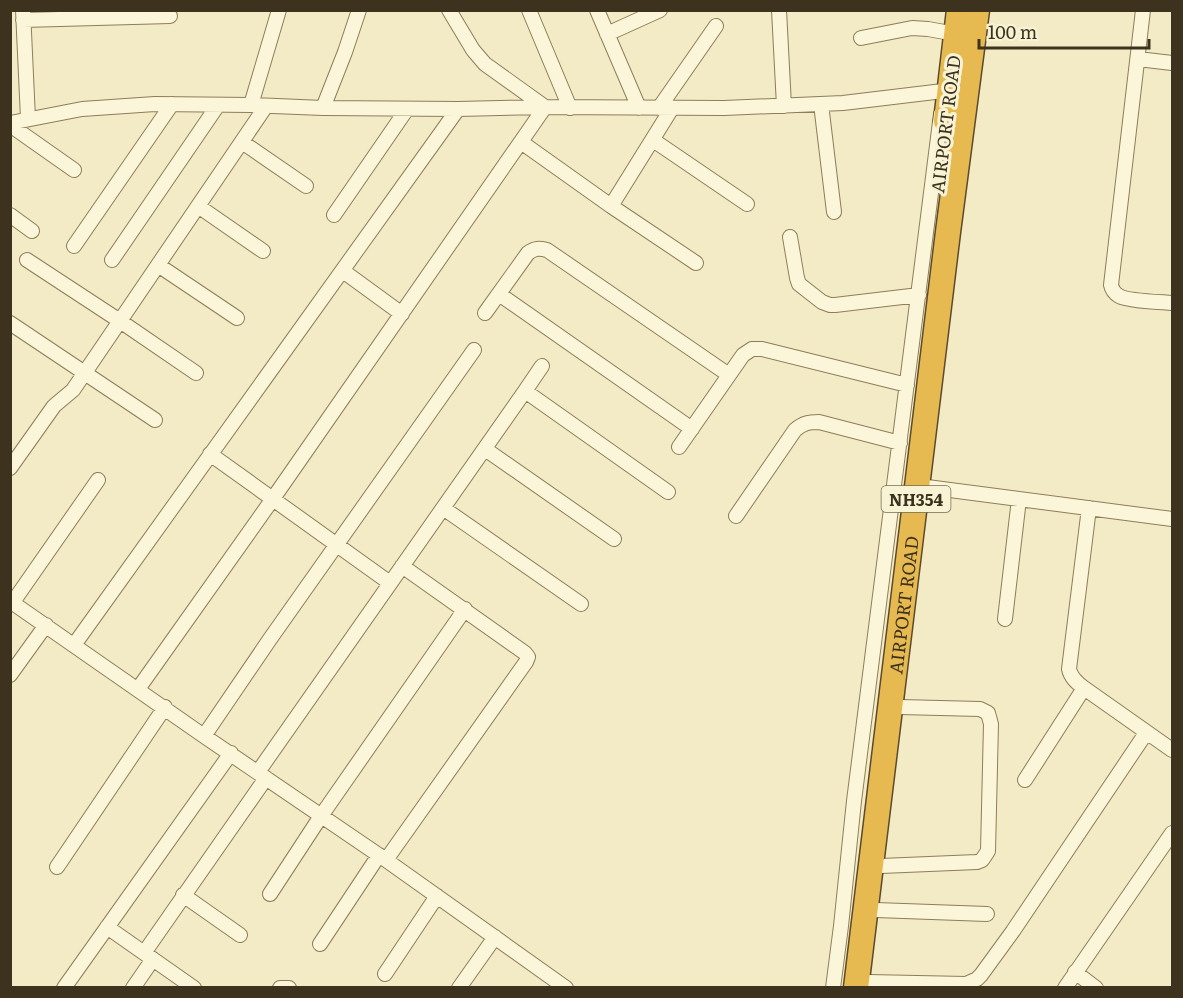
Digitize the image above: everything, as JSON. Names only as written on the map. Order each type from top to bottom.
[{"type":"highway","name":"AIRPORT ROAD","points":[[842,987],[959,10]]},
{"type":"highway","name":"AIRPORT ROAD","points":[[864,986],[922,487],[948,232],[977,10]]},
{"type":"street","points":[[251,105],[279,10]]},
{"type":"street","points":[[322,108],[359,10]]},
{"type":"street","points":[[449,10],[473,50],[485,64],[545,107]]},
{"type":"street","points":[[529,10],[570,108]]},
{"type":"street","points":[[597,10],[639,108]]},
{"type":"street","points":[[607,34],[660,10]]},
{"type":"street","points":[[779,10],[784,106]]},
{"type":"street","points":[[833,987],[952,10]]},
{"type":"street","points":[[986,10],[922,487],[900,707],[876,910],[864,986],[966,984],[977,979],[1013,931],[1146,732]]},
{"type":"street","points":[[1143,10],[1111,285],[1112,290],[1124,298],[1173,303]]},
{"type":"street","points":[[28,119],[23,15],[170,16]]},
{"type":"street","points":[[611,206],[653,140],[665,108],[716,26]]},
{"type":"street","points":[[861,38],[912,28],[950,33]]},
{"type":"street","points":[[1138,59],[1173,63]]},
{"type":"street","points":[[10,124],[82,109],[146,104],[407,109],[665,108],[821,104],[943,91]]},
{"type":"street","points":[[74,246],[172,104]]},
{"type":"street","points":[[821,104],[834,212]]},
{"type":"street","points":[[112,260],[218,105]]},
{"type":"street","points":[[10,468],[54,406],[68,395],[84,373],[266,106]]},
{"type":"street","points":[[138,689],[545,107]]},
{"type":"street","points":[[334,215],[407,109]]},
{"type":"street","points":[[74,645],[458,109]]},
{"type":"street","points":[[10,124],[74,170]]},
{"type":"street","points":[[653,140],[747,204]]},
{"type":"street","points":[[242,142],[306,186]]},
{"type":"street","points":[[520,142],[696,263]]},
{"type":"street","points":[[198,207],[263,251]]},
{"type":"street","points":[[10,215],[32,231]]},
{"type":"street","points":[[789,237],[798,281],[822,303],[836,305],[919,295]]},
{"type":"street","points":[[485,313],[528,253],[540,248],[547,250],[729,375]]},
{"type":"street","points":[[27,260],[196,373]]},
{"type":"street","points":[[158,265],[237,318]]},
{"type":"street","points":[[343,271],[402,314]]},
{"type":"street","points":[[499,294],[692,429]]},
{"type":"street","points":[[10,323],[155,420]]},
{"type":"street","points":[[679,447],[747,351],[757,348],[907,385]]},
{"type":"street","points":[[204,736],[474,350]]},
{"type":"street","points":[[133,987],[183,896],[262,775],[390,583],[542,366]]},
{"type":"street","points":[[525,391],[668,492]]},
{"type":"street","points":[[736,516],[800,425],[819,422],[900,443]]},
{"type":"street","points":[[484,449],[614,539]]},
{"type":"street","points":[[210,454],[390,583]]},
{"type":"street","points":[[98,480],[12,602],[437,896],[557,985]]},
{"type":"street","points":[[922,487],[1173,519]]},
{"type":"street","points":[[1005,619],[1019,499]]},
{"type":"street","points":[[1089,507],[1069,669],[1071,676],[1084,688],[1173,750]]},
{"type":"street","points":[[443,508],[581,604]]},
{"type":"street","points":[[320,944],[527,660],[525,652],[402,566]]},
{"type":"street","points":[[270,894],[321,816],[465,609]]},
{"type":"street","points":[[10,675],[46,625]]},
{"type":"street","points":[[1025,780],[1084,688]]},
{"type":"street","points":[[57,867],[165,707]]},
{"type":"street","points":[[881,866],[977,862],[982,860],[988,851],[991,724],[988,713],[980,709],[900,707]]},
{"type":"street","points":[[64,987],[231,753]]},
{"type":"street","points":[[1065,987],[1173,833]]},
{"type":"street","points":[[183,896],[240,935]]},
{"type":"street","points":[[385,974],[437,896]]},
{"type":"street","points":[[876,910],[987,914]]},
{"type":"street","points":[[107,927],[194,987]]},
{"type":"street","points":[[459,987],[495,937]]},
{"type":"street","points":[[1075,972],[1096,987]]},
{"type":"street","points":[[279,987],[289,987]]}]
